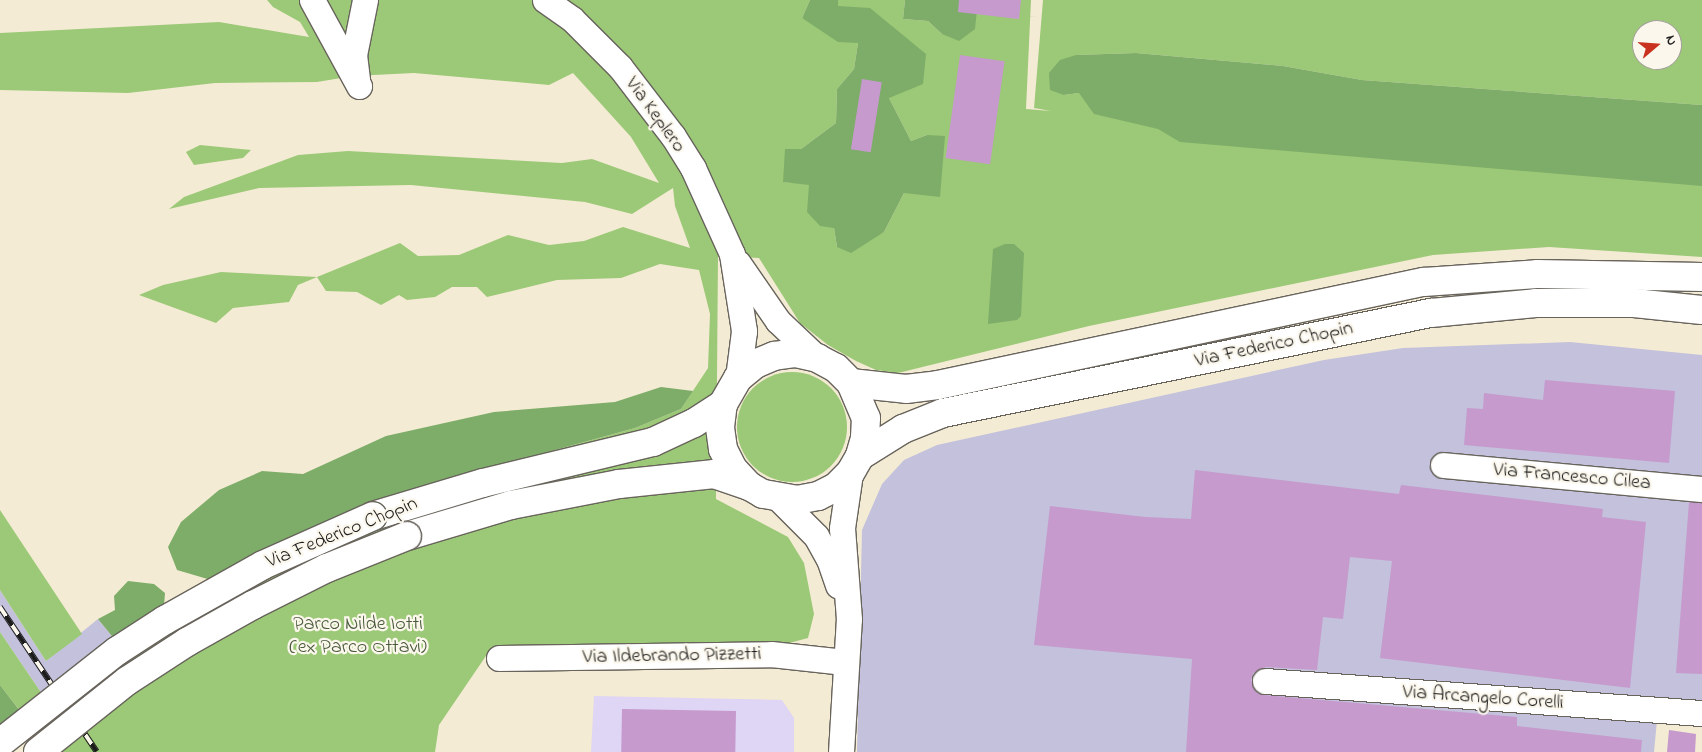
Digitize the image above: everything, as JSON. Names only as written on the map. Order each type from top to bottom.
[{"type":"main road","name":"Via Federico Chopin","points":[[851,383],[906,389],[938,385],[1424,282],[1537,274],[1702,277]]},
{"type":"main road","name":"Via Federico Chopin","points":[[38,752],[127,681],[187,642],[327,568],[407,536],[511,506],[619,484],[714,474],[778,498],[798,500],[818,496],[836,486],[855,464],[903,429],[943,413],[1431,313],[1536,302],[1634,303],[1702,310]]},
{"type":"main road","name":"Via Federico Chopin","points":[[749,486],[733,469],[723,449],[720,427],[723,404],[738,378],[755,364],[774,356],[796,354],[817,358],[836,368],[851,383],[866,418],[865,438],[855,464]]},
{"type":"main road","name":"Via Federico Chopin","points":[[0,744],[117,651],[165,620],[263,565],[373,516],[483,483],[653,442],[694,423],[723,404]]},
{"type":"street","points":[[312,0],[359,86],[354,55],[365,0]]},
{"type":"street","name":"Via Keplero","points":[[545,0],[597,42],[668,129],[693,168],[732,254]]},
{"type":"street","points":[[732,254],[778,321],[817,358]]},
{"type":"street","points":[[732,254],[744,331],[738,378]]},
{"type":"street","points":[[841,752],[849,619],[842,528],[855,464]]},
{"type":"street","name":"Via Francesco Cilea","points":[[1443,465],[1702,489]]},
{"type":"street","points":[[778,498],[816,536],[829,559],[849,619]]},
{"type":"street","name":"Via Ildebrando Pizzetti","points":[[500,658],[771,654],[845,662]]},
{"type":"street","name":"Via Arcangelo Corelli","points":[[1265,681],[1702,713]]},
{"type":"shaded area","points":[[1570,342],[1702,355],[1702,713],[1658,710],[1654,752],[857,752],[862,530],[882,484],[904,460],[937,445],[1324,360],[1403,348]]},
{"type":"shaded area","points":[[0,590],[46,661],[98,619],[116,641],[42,694],[0,632]]},
{"type":"shaded area","points":[[594,696],[782,700],[794,718],[794,752],[591,752]]},
{"type":"green space","name":"Parco Nilde Iotti (ex Parco Ottavi)","points":[[267,0],[810,0],[802,18],[858,43],[854,69],[837,89],[836,123],[801,149],[784,182],[809,184],[834,228],[837,247],[884,232],[904,193],[927,135],[911,141],[838,6],[838,0],[905,0],[903,19],[928,21],[942,34],[978,0],[1031,0],[1026,109],[1051,111],[1034,108],[1043,0],[1702,0],[1702,105],[1362,80],[1283,66],[1136,53],[1076,55],[1064,95],[1079,93],[1702,163],[1702,257],[1549,247],[1433,255],[1089,326],[898,373],[876,370],[856,361],[828,345],[800,323],[759,258],[718,256],[716,499],[788,537],[804,563],[814,614],[808,638],[778,646],[490,650],[439,725],[435,752],[52,752],[0,685],[0,632],[42,694],[454,478],[635,428],[681,409],[708,368],[710,314],[699,270],[660,264],[621,278],[557,280],[487,297],[477,287],[452,287],[435,297],[407,300],[399,295],[381,305],[357,292],[326,291],[317,277],[400,243],[418,256],[459,255],[508,235],[549,245],[584,241],[623,227],[690,248],[675,206],[673,188],[632,214],[585,202],[411,185],[259,188],[169,209],[184,197],[298,155],[348,151],[562,163],[592,159],[659,183],[631,137],[573,73],[549,85],[414,73],[353,76],[317,82],[215,83],[128,93],[0,90],[0,33],[219,22],[309,37],[300,22],[273,7]]},
{"type":"green space","points":[[810,0],[838,0],[838,6],[870,8],[926,54],[923,84],[889,98],[911,141],[927,135],[945,136],[940,197],[904,193],[884,232],[851,253],[837,247],[834,228],[820,226],[807,212],[809,185],[783,182],[785,149],[801,149],[836,123],[837,89],[854,69],[858,43],[838,42],[802,18]]},
{"type":"green space","points":[[905,0],[978,0],[975,29],[959,41],[942,34],[928,21],[903,19]]},
{"type":"green space","points":[[1136,53],[1283,66],[1362,80],[1702,105],[1702,186],[1180,142],[1158,129],[1094,114],[1079,93],[1064,95],[1050,90],[1049,73],[1060,60],[1076,55]]},
{"type":"green space","points":[[200,145],[251,150],[243,158],[194,165],[186,152]]},
{"type":"green space","points":[[1005,244],[1014,244],[1024,253],[1021,316],[1017,320],[988,324],[993,249]]},
{"type":"green space","points":[[221,272],[317,277],[298,285],[289,302],[233,308],[216,323],[139,295],[163,285]]},
{"type":"green space","points":[[792,372],[813,376],[831,388],[843,406],[847,427],[843,448],[831,466],[813,478],[792,482],[771,478],[753,466],[741,448],[737,427],[741,406],[753,388],[771,376]]},
{"type":"green space","points":[[661,387],[693,391],[681,409],[635,428],[454,478],[211,580],[177,570],[168,547],[181,522],[219,490],[262,471],[303,474],[386,436],[494,412],[615,402]]},
{"type":"green space","points":[[0,510],[82,634],[46,661],[0,590]]},
{"type":"green space","points":[[128,581],[154,584],[165,593],[164,606],[116,641],[98,619],[115,610],[114,596]]},
{"type":"green space","points":[[0,685],[20,711],[0,730]]},
{"type":"building","points":[[959,0],[1021,0],[1019,19],[958,12]]},
{"type":"building","points":[[960,55],[1005,61],[990,164],[946,158]]},
{"type":"building","points":[[862,79],[882,82],[871,152],[851,149]]},
{"type":"building","points":[[1545,380],[1675,391],[1669,463],[1464,445],[1467,408],[1483,409],[1484,393],[1543,400]]},
{"type":"building","points":[[1195,470],[1399,494],[1401,485],[1603,509],[1602,517],[1646,522],[1630,688],[1380,658],[1392,561],[1350,557],[1343,619],[1323,617],[1317,670],[1266,667],[1253,673],[1251,680],[1257,693],[1264,695],[1517,717],[1517,726],[1642,740],[1641,752],[1186,752],[1192,659],[1034,645],[1050,506],[1145,517],[1191,519]]},
{"type":"building","points":[[1689,502],[1702,503],[1702,674],[1676,673]]},
{"type":"building","points":[[622,709],[736,711],[735,752],[621,752]]},
{"type":"building","points":[[1669,730],[1696,734],[1695,752],[1667,752]]},
{"type":"railway","points":[[0,607],[97,752]]}]
